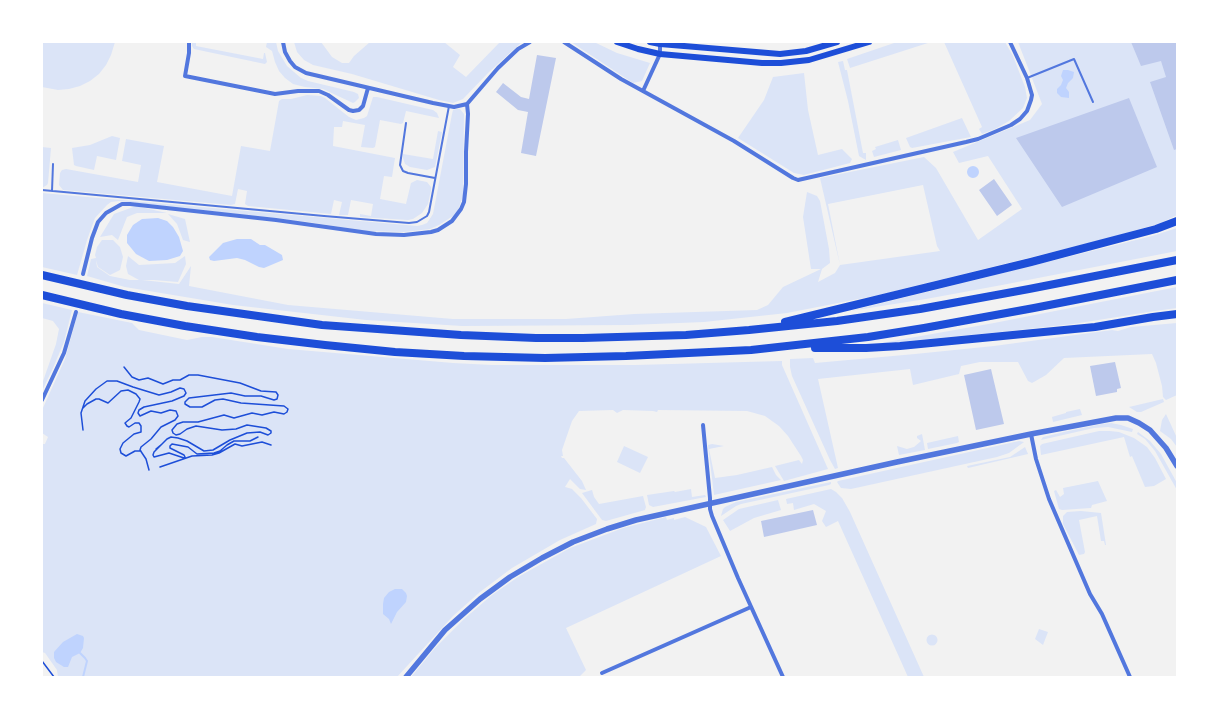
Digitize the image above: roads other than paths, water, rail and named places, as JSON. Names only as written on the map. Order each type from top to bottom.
[{"type":"highway","points":[[749,330],[1031,262],[1156,229],[1177,221]]},
{"type":"highway","points":[[42,275],[126,295],[187,306],[322,325],[476,336],[583,338],[686,335],[837,321],[920,309],[1177,260]]},
{"type":"highway","points":[[42,295],[121,314],[257,337],[395,352],[464,356],[589,357],[687,354],[817,343],[924,328],[1177,280]]},
{"type":"highway","points":[[776,347],[866,348],[900,346],[1095,327],[1177,314]]},
{"type":"main road","points":[[617,42],[660,54],[750,62],[781,63],[809,60],[870,42]]},
{"type":"main road","points":[[650,42],[780,54],[806,51],[837,42]]},
{"type":"street","points":[[189,42],[185,76],[268,93],[285,94],[309,90],[319,92],[328,95],[351,111],[359,110],[363,106],[368,88]]},
{"type":"street","points":[[283,42],[285,52],[290,61],[302,72],[449,106],[468,104]]},
{"type":"street","points":[[83,274],[92,238],[98,222],[106,213],[122,204],[276,220],[376,234],[404,235],[438,230],[452,221],[461,209],[464,202],[466,184],[468,104],[498,68],[518,49],[530,42]]},
{"type":"street","points":[[564,42],[597,64],[734,141],[793,178],[802,180],[817,175],[966,142],[1007,127],[1023,116],[1030,106],[1032,94],[1027,78],[1010,42]]},
{"type":"street","points":[[643,91],[660,54],[660,44]]},
{"type":"street","points":[[42,400],[64,353],[76,312]]},
{"type":"street","points":[[406,677],[445,630],[490,592],[531,564],[584,537],[622,523],[1108,418],[1128,418],[1139,423],[1155,436],[1166,448],[1177,466]]},
{"type":"street","points":[[703,425],[712,516],[783,677]]},
{"type":"street","points":[[1031,434],[1036,459],[1049,498],[1090,594],[1102,614],[1130,677]]},
{"type":"street","points":[[602,673],[751,607]]},
{"type":"lane","points":[[1027,78],[1074,59],[1093,102]]},
{"type":"lane","points":[[42,190],[409,223],[418,222],[429,212],[449,106]]},
{"type":"lane","points":[[406,124],[400,165],[403,171],[435,178]]},
{"type":"lane","points":[[52,191],[53,164]]},
{"type":"water","points":[[1063,70],[1074,72],[1073,78],[1068,83],[1066,88],[1069,92],[1069,98],[1061,97],[1057,93],[1057,89],[1063,80],[1061,76]]},
{"type":"water","points":[[971,166],[975,166],[979,172],[975,178],[971,178],[967,174],[967,170]]},
{"type":"water","points":[[158,218],[167,221],[173,227],[179,237],[183,251],[180,256],[167,260],[149,261],[136,254],[127,243],[127,235],[133,225],[142,219]]},
{"type":"water","points":[[237,239],[251,239],[260,245],[265,245],[282,255],[283,260],[264,268],[237,258],[214,261],[210,260],[209,257],[223,243]]},
{"type":"water","points":[[395,589],[402,589],[407,596],[406,602],[397,612],[391,624],[389,619],[383,614],[383,604],[384,598],[389,592]]},
{"type":"water","points":[[77,634],[83,636],[84,638],[83,648],[80,653],[72,657],[68,667],[64,667],[56,662],[54,652],[63,642]]},
{"type":"waterway","points":[[80,653],[87,661],[83,677]]}]
